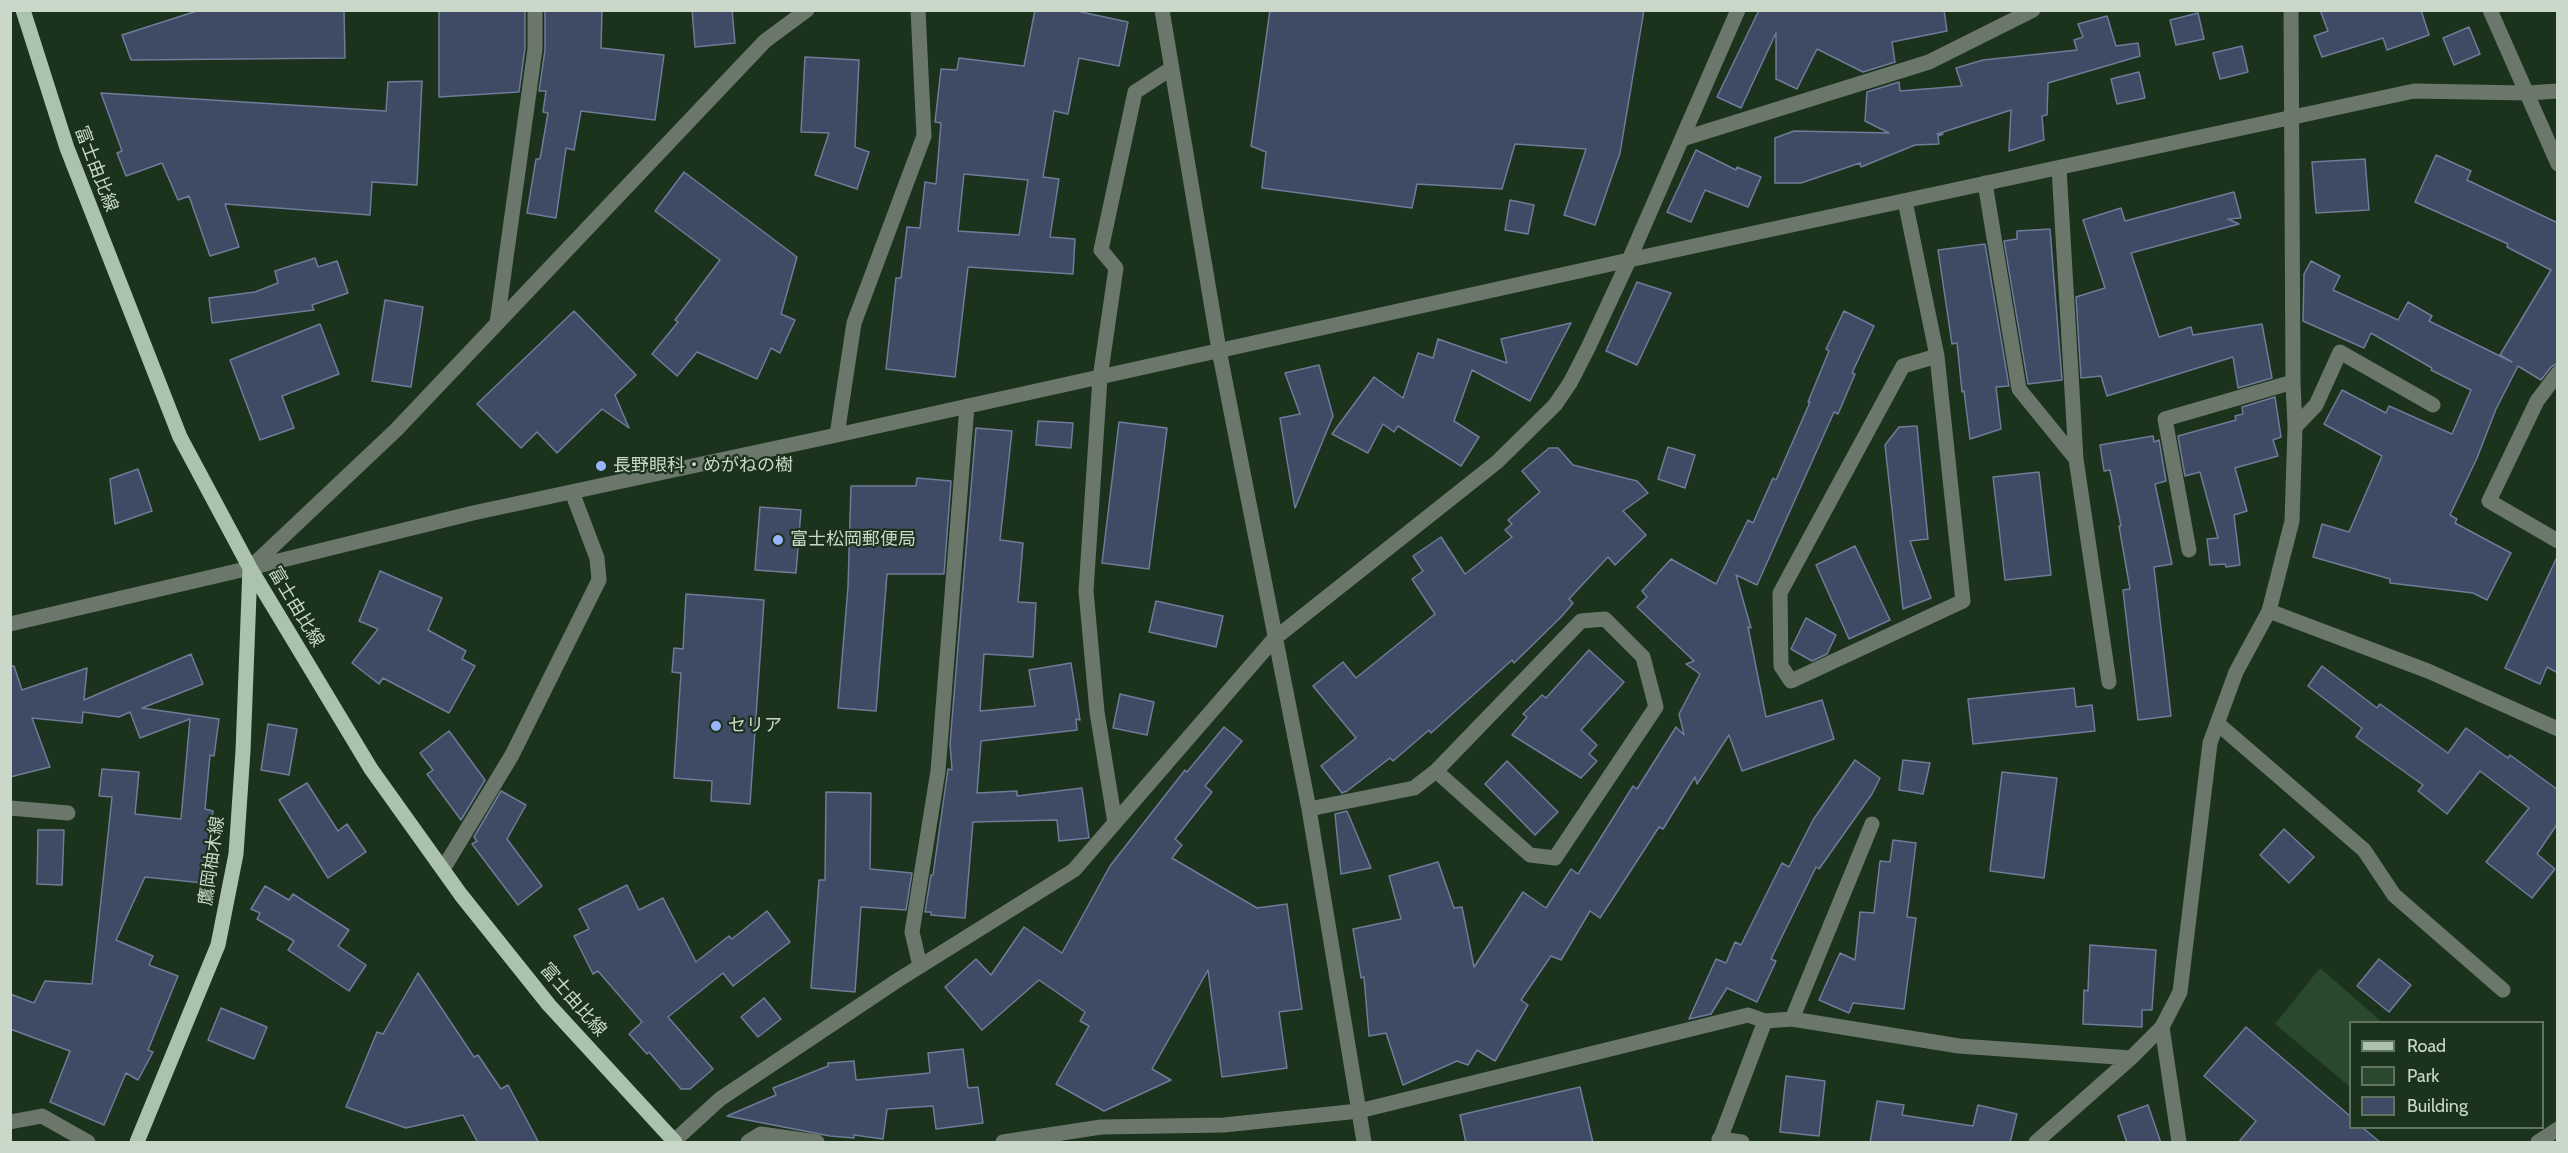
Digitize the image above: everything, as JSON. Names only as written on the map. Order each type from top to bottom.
[{"type":"main road","name":"富士由比線","points":[[23,10],[67,148],[180,437],[250,568],[371,769],[443,870],[549,1005],[674,1142]]},
{"type":"main road","name":"鷹岡柚木線","points":[[137,1143],[218,945],[236,854],[243,751],[250,568]]},
{"type":"street","points":[[497,323],[535,49],[536,10]]},
{"type":"street","points":[[250,568],[396,430],[765,41],[807,10]]},
{"type":"street","points":[[837,435],[854,323],[924,136],[918,10]]},
{"type":"street","points":[[1161,10],[1219,350],[1309,809],[1364,1143]]},
{"type":"street","points":[[674,1142],[720,1099],[920,966],[1074,870],[1274,639],[1497,462],[1555,405],[1579,365],[1629,260],[1738,10]]},
{"type":"street","points":[[2036,1143],[2131,1058],[2162,1027],[2180,992],[2210,743],[2236,672],[2269,612],[2292,521],[2295,427],[2292,382],[2291,10]]},
{"type":"street","points":[[2490,10],[2558,164]]},
{"type":"street","points":[[1682,139],[1929,62],[2028,12]]},
{"type":"street","points":[[1115,823],[1097,712],[1086,591],[1100,378],[1116,268],[1101,250],[1136,92],[1172,68]]},
{"type":"street","points":[[10,624],[473,513],[2414,91],[2527,93],[2558,91]]},
{"type":"street","points":[[2059,168],[2076,459],[2109,682]]},
{"type":"street","points":[[1985,183],[2019,388],[2076,459]]},
{"type":"street","points":[[1905,201],[1937,356],[1963,601],[1791,681],[1780,666],[1780,593],[1903,366],[1937,356]]},
{"type":"street","points":[[2295,427],[2316,405],[2340,352],[2433,405]]},
{"type":"street","points":[[2558,373],[2537,400],[2489,501],[2558,541]]},
{"type":"street","points":[[2189,550],[2165,419],[2292,382]]},
{"type":"street","points":[[920,966],[912,932],[938,771],[967,406]]},
{"type":"street","points":[[443,870],[512,755],[598,580],[597,558],[572,492]]},
{"type":"street","points":[[2269,612],[2428,671],[2558,729]]},
{"type":"street","points":[[1309,809],[1414,788],[1436,771],[1581,621],[1605,619],[1642,657],[1656,707],[1555,858],[1530,855],[1436,771]]},
{"type":"street","points":[[2217,723],[2364,850],[2394,895],[2503,990]]},
{"type":"street","points":[[10,808],[68,813]]},
{"type":"street","points":[[1792,1019],[1872,824]]},
{"type":"street","points":[[1003,1143],[1101,1127],[1224,1125],[1359,1112],[1748,1014],[1765,1021],[1792,1019],[1959,1046],[2131,1058]]},
{"type":"street","points":[[1742,1143],[1719,1141],[1765,1021]]},
{"type":"street","points":[[2162,1027],[2179,1143]]},
{"type":"street","points":[[10,1122],[42,1116],[88,1143]]},
{"type":"street","points":[[2538,1143],[2558,1129]]},
{"type":"street","points":[[748,1143],[761,1134],[817,1143]]},
{"type":"green space","points":[[2320,968],[2381,1021],[2349,1021],[2349,1086],[2275,1024]]},
{"type":"building","points":[[200,10],[344,10],[345,58],[131,60],[122,35]]},
{"type":"building","points":[[439,10],[525,10],[525,48],[519,92],[439,97]]},
{"type":"building","points":[[545,10],[602,10],[601,48],[664,55],[655,120],[581,111],[574,150],[566,148],[556,218],[527,213],[536,159],[540,159],[548,113],[543,112],[546,91],[539,91],[545,50]]},
{"type":"building","points":[[692,10],[732,10],[735,43],[695,47]]},
{"type":"building","points":[[1035,10],[1072,10],[1128,22],[1119,66],[1079,58],[1068,114],[1054,111],[1043,177],[1059,179],[1050,237],[1075,239],[1073,274],[968,267],[955,377],[886,369],[896,278],[901,278],[907,227],[920,228],[925,182],[936,184],[941,123],[935,122],[941,69],[957,70],[959,58],[1024,66]],"holes":[[[964,174],[1028,180],[1019,235],[958,231]]]},
{"type":"building","points":[[1270,10],[1644,10],[1620,153],[1595,225],[1564,215],[1586,149],[1515,144],[1502,189],[1417,184],[1412,208],[1262,188],[1266,152],[1251,146]]},
{"type":"building","points":[[1759,10],[1944,10],[1947,31],[1892,42],[1895,62],[1863,72],[1817,49],[1797,89],[1776,79],[1776,33],[1741,108],[1717,97]]},
{"type":"building","points":[[2320,10],[2421,10],[2429,35],[2387,50],[2383,38],[2322,57],[2314,36],[2328,31]]},
{"type":"building","points":[[2198,13],[2204,39],[2176,45],[2170,20]]},
{"type":"building","points":[[2107,16],[2116,46],[2138,43],[2140,56],[2048,83],[2047,115],[2042,116],[2044,140],[2009,151],[2011,110],[1937,134],[1943,134],[1938,136],[1939,144],[1915,145],[1861,167],[1860,163],[1801,183],[1775,183],[1775,138],[1794,131],[1889,133],[1865,121],[1867,92],[1899,82],[1900,91],[1962,86],[1956,68],[1983,60],[2077,50],[2074,40],[2083,37],[2078,24]]},
{"type":"building","points":[[2469,27],[2480,54],[2454,65],[2443,38]]},
{"type":"building","points":[[2242,46],[2248,72],[2220,79],[2213,53]]},
{"type":"building","points":[[805,57],[859,60],[855,147],[869,152],[857,189],[815,175],[829,133],[801,132]]},
{"type":"building","points":[[2139,72],[2145,98],[2117,104],[2111,79]]},
{"type":"building","points":[[422,81],[417,185],[372,182],[370,215],[225,204],[239,247],[210,256],[189,196],[178,200],[162,163],[126,176],[117,153],[122,151],[101,93],[386,111],[388,82]]},
{"type":"building","points":[[1696,150],[1736,170],[1737,167],[1761,177],[1748,207],[1705,190],[1691,222],[1667,212]]},
{"type":"building","points":[[2436,155],[2471,171],[2467,180],[2558,223],[2558,363],[2551,367],[2541,380],[2518,366],[2496,409],[2477,458],[2450,515],[2457,519],[2455,523],[2511,553],[2487,600],[2473,593],[2390,583],[2390,579],[2313,557],[2322,524],[2349,532],[2382,456],[2324,424],[2342,390],[2386,413],[2389,406],[2452,434],[2471,390],[2431,370],[2432,368],[2371,333],[2364,348],[2303,321],[2304,274],[2311,261],[2340,276],[2333,290],[2398,320],[2408,302],[2432,316],[2429,321],[2512,362],[2500,355],[2551,270],[2507,247],[2508,244],[2415,202]]},
{"type":"building","points":[[2365,159],[2369,210],[2316,213],[2312,162]]},
{"type":"building","points":[[684,172],[797,257],[781,314],[795,320],[780,353],[771,348],[757,379],[697,352],[677,376],[652,354],[678,322],[675,320],[720,260],[655,211]]},
{"type":"building","points":[[2234,192],[2241,218],[2228,219],[2239,224],[2131,253],[2159,337],[2191,327],[2193,335],[2262,324],[2272,378],[2238,388],[2233,357],[2107,396],[2101,376],[2081,378],[2076,297],[2105,288],[2083,220],[2121,208],[2125,221]]},
{"type":"building","points":[[1510,200],[1534,205],[1528,234],[1505,230]]},
{"type":"building","points":[[2050,229],[2062,380],[2028,384],[2004,241],[2017,239],[2017,231]]},
{"type":"building","points":[[1985,244],[2009,386],[1996,387],[2001,429],[1970,439],[1957,343],[1952,344],[1938,250]]},
{"type":"building","points":[[315,258],[318,267],[337,261],[348,293],[312,305],[314,310],[212,323],[209,298],[255,292],[278,283],[275,271]]},
{"type":"building","points":[[1637,282],[1671,293],[1637,365],[1606,351]]},
{"type":"building","points":[[385,300],[423,307],[411,387],[372,381]]},
{"type":"building","points":[[574,311],[636,375],[615,395],[629,428],[602,409],[557,453],[537,432],[521,448],[477,404]]},
{"type":"building","points":[[1844,311],[1874,326],[1852,373],[1855,374],[1838,414],[1834,412],[1757,585],[1736,575],[1751,628],[1748,627],[1766,717],[1822,700],[1834,739],[1742,771],[1729,735],[1697,784],[1695,777],[1663,829],[1659,827],[1600,918],[1590,911],[1561,960],[1551,956],[1521,1000],[1528,1005],[1495,1061],[1477,1050],[1468,1065],[1457,1061],[1403,1085],[1386,1033],[1369,1036],[1364,977],[1361,978],[1353,929],[1401,919],[1389,876],[1438,862],[1454,908],[1462,907],[1474,967],[1523,892],[1546,908],[1571,869],[1578,874],[1633,786],[1637,789],[1676,727],[1684,735],[1679,714],[1700,674],[1686,664],[1694,661],[1637,607],[1647,597],[1642,591],[1671,559],[1716,584],[1748,520],[1753,523],[1773,478],[1776,480],[1810,402],[1808,402],[1829,351],[1826,349]]},
{"type":"building","points":[[1571,323],[1530,401],[1472,370],[1454,421],[1479,437],[1461,466],[1398,426],[1394,432],[1383,424],[1368,453],[1332,434],[1374,377],[1403,398],[1418,353],[1433,358],[1438,339],[1507,363],[1501,339]]},
{"type":"building","points":[[320,324],[339,374],[282,396],[294,428],[260,440],[230,360]]},
{"type":"building","points":[[1319,365],[1333,416],[1295,508],[1280,418],[1300,414],[1285,373]]},
{"type":"building","points":[[2275,397],[2281,437],[2273,440],[2278,456],[2235,468],[2247,511],[2234,515],[2240,565],[2226,567],[2225,564],[2210,565],[2207,539],[2218,538],[2200,472],[2185,476],[2178,436],[2236,420],[2235,416],[2243,414],[2242,407]]},
{"type":"building","points":[[1038,421],[1073,423],[1071,448],[1036,445]]},
{"type":"building","points":[[1119,422],[1167,428],[1149,569],[1102,563]]},
{"type":"building","points":[[1917,426],[1928,539],[1910,541],[1931,598],[1903,609],[1885,445],[1899,427]]},
{"type":"building","points":[[976,428],[1012,431],[1000,540],[1023,543],[1018,602],[1036,603],[1033,657],[984,654],[980,711],[1035,706],[1029,670],[1071,663],[1080,720],[1076,719],[1077,730],[981,741],[977,793],[1017,791],[1017,796],[1082,788],[1089,838],[1059,841],[1057,820],[973,822],[965,918],[931,915],[931,912],[925,912],[931,875],[933,875],[948,769],[952,770],[950,744]]},
{"type":"building","points":[[2153,436],[2154,442],[2159,440],[2166,481],[2155,484],[2172,564],[2154,567],[2171,716],[2138,720],[2123,590],[2130,589],[2110,470],[2104,471],[2100,445]]},
{"type":"building","points":[[1668,447],[1695,455],[1685,488],[1658,479]]},
{"type":"building","points":[[1549,448],[1558,448],[1573,465],[1637,481],[1648,493],[1623,511],[1646,535],[1615,565],[1608,557],[1569,599],[1573,603],[1562,616],[1514,663],[1512,660],[1431,733],[1429,730],[1393,761],[1390,758],[1342,793],[1321,766],[1356,738],[1313,686],[1343,662],[1356,678],[1435,614],[1412,579],[1423,571],[1413,556],[1441,537],[1465,574],[1512,537],[1505,530],[1512,524],[1508,520],[1540,492],[1522,471]]},
{"type":"building","points":[[138,469],[152,511],[115,524],[110,479]]},
{"type":"building","points":[[2039,472],[2051,575],[2005,580],[1993,477]]},
{"type":"building","points":[[917,478],[951,481],[944,574],[887,574],[876,711],[838,708],[848,587],[851,486],[916,486]]},
{"type":"building","name":"富士松岡郵便局","points":[[760,507],[801,510],[796,573],[755,570]]},
{"type":"building","points":[[1855,546],[1890,620],[1849,639],[1816,565]]},
{"type":"building","points":[[2558,555],[2558,673],[2547,667],[2540,684],[2505,668]]},
{"type":"building","points":[[380,571],[442,598],[428,630],[466,651],[462,659],[475,666],[449,713],[383,678],[379,684],[352,663],[378,629],[359,621]]},
{"type":"building","name":"セリア","points":[[686,594],[764,600],[750,804],[711,801],[712,781],[674,778],[681,673],[672,672],[674,648],[683,649]]},
{"type":"building","points":[[1156,601],[1223,616],[1216,647],[1149,632]]},
{"type":"building","points":[[1806,618],[1836,635],[1827,654],[1812,661],[1791,649]]},
{"type":"building","points":[[1589,650],[1624,682],[1581,730],[1597,745],[1589,754],[1597,761],[1581,778],[1512,735],[1527,717],[1523,714],[1542,695],[1546,698]]},
{"type":"building","points":[[191,654],[203,684],[142,708],[219,719],[214,756],[210,755],[205,809],[213,811],[203,883],[145,877],[116,940],[153,956],[149,965],[178,976],[148,1050],[153,1052],[138,1080],[126,1073],[104,1125],[50,1102],[70,1051],[10,1029],[10,994],[34,1003],[45,981],[92,984],[112,797],[99,796],[102,769],[139,772],[135,814],[181,819],[190,719],[140,738],[130,712],[119,717],[83,712],[82,723],[32,718],[50,767],[10,777],[10,666],[14,666],[22,690],[87,668],[84,700]]},
{"type":"building","points":[[2322,666],[2377,708],[2380,704],[2448,753],[2466,728],[2508,758],[2510,755],[2558,790],[2558,823],[2537,854],[2555,869],[2532,898],[2486,862],[2529,808],[2480,771],[2447,814],[2418,791],[2423,785],[2356,737],[2362,728],[2308,686]]},
{"type":"building","points":[[2074,688],[2076,707],[2092,705],[2095,731],[1973,744],[1968,699]]},
{"type":"building","points":[[1120,694],[1154,702],[1147,735],[1113,728]]},
{"type":"building","points":[[268,724],[297,729],[289,775],[261,770]]},
{"type":"building","points":[[1224,727],[1242,741],[1205,786],[1212,792],[1175,839],[1182,845],[1172,858],[1257,908],[1287,904],[1302,1009],[1279,1012],[1287,1068],[1222,1077],[1208,970],[1152,1069],[1171,1080],[1104,1111],[1056,1084],[1089,1026],[1080,1021],[1085,1012],[1039,980],[982,1030],[945,987],[976,959],[991,975],[1024,927],[1062,953],[1110,866],[1185,770],[1187,772]]},
{"type":"building","points":[[449,731],[485,780],[461,820],[427,774],[433,770],[420,753]]},
{"type":"building","points":[[1855,760],[1880,778],[1872,794],[1819,869],[1816,867],[1771,959],[1776,961],[1757,1002],[1727,988],[1711,1014],[1689,1019],[1716,959],[1726,963],[1735,942],[1741,945],[1782,863],[1789,867],[1813,820]]},
{"type":"building","points":[[1903,760],[1930,763],[1923,794],[1899,790]]},
{"type":"building","points":[[1507,761],[1558,812],[1535,835],[1485,784]]},
{"type":"building","points":[[2002,772],[2057,778],[2044,878],[1990,871]]},
{"type":"building","points":[[307,783],[338,831],[347,824],[366,852],[328,878],[279,800]]},
{"type":"building","points":[[501,791],[526,805],[507,839],[542,886],[518,905],[472,844],[477,841],[474,837]]},
{"type":"building","points":[[826,792],[871,793],[870,869],[912,873],[906,910],[861,907],[855,992],[811,988],[819,880],[825,880]]},
{"type":"building","points":[[1347,811],[1371,868],[1341,874],[1335,814]]},
{"type":"building","points":[[2284,829],[2314,857],[2289,883],[2260,855]]},
{"type":"building","points":[[38,830],[64,830],[62,885],[37,884]]},
{"type":"building","points":[[1893,840],[1916,843],[1907,917],[1916,918],[1904,1009],[1853,1003],[1849,1013],[1819,1000],[1840,953],[1855,960],[1860,912],[1874,913],[1880,861],[1890,862]]},
{"type":"building","points":[[627,885],[639,910],[663,898],[696,962],[729,936],[732,939],[767,911],[790,942],[733,986],[723,973],[668,1017],[713,1069],[690,1089],[681,1089],[649,1052],[647,1054],[629,1034],[642,1022],[598,971],[593,974],[574,936],[589,929],[579,909]]},
{"type":"building","points":[[265,886],[289,900],[293,894],[349,930],[338,946],[366,965],[349,991],[288,950],[294,941],[257,919],[260,913],[251,909]]},
{"type":"building","points":[[2090,945],[2156,950],[2152,1010],[2142,1010],[2142,1027],[2083,1024],[2084,990],[2088,991]]},
{"type":"building","points":[[2379,959],[2411,985],[2389,1012],[2357,986]]},
{"type":"building","points":[[418,973],[474,1057],[478,1055],[501,1089],[508,1085],[539,1143],[478,1143],[463,1115],[406,1128],[346,1107],[377,1032],[383,1034]]},
{"type":"building","points":[[764,998],[781,1019],[758,1037],[741,1017]]},
{"type":"building","points":[[221,1008],[267,1027],[254,1059],[208,1040]]},
{"type":"building","points":[[2246,1027],[2349,1115],[2349,1129],[2364,1129],[2381,1143],[2238,1143],[2256,1121],[2204,1076]]},
{"type":"building","points":[[963,1049],[968,1088],[978,1087],[983,1123],[936,1129],[933,1106],[887,1109],[883,1139],[854,1135],[854,1138],[830,1136],[727,1116],[776,1095],[773,1088],[828,1066],[828,1063],[854,1061],[856,1080],[930,1073],[928,1053]]},
{"type":"building","points":[[1786,1076],[1825,1081],[1819,1136],[1780,1132]]},
{"type":"building","points":[[1580,1087],[1593,1143],[1466,1143],[1460,1115]]},
{"type":"building","points":[[1877,1101],[1904,1105],[1902,1115],[1973,1126],[1978,1105],[2017,1114],[2010,1143],[1870,1143]]},
{"type":"building","points":[[2148,1105],[2161,1143],[2127,1143],[2118,1116]]},
{"type":"place","name":"長野眼科・めがねの樹","points":[[601,466]]},
{"type":"place","name":"富士松岡郵便局","points":[[778,540]]},
{"type":"place","name":"セリア","points":[[716,726]]}]
